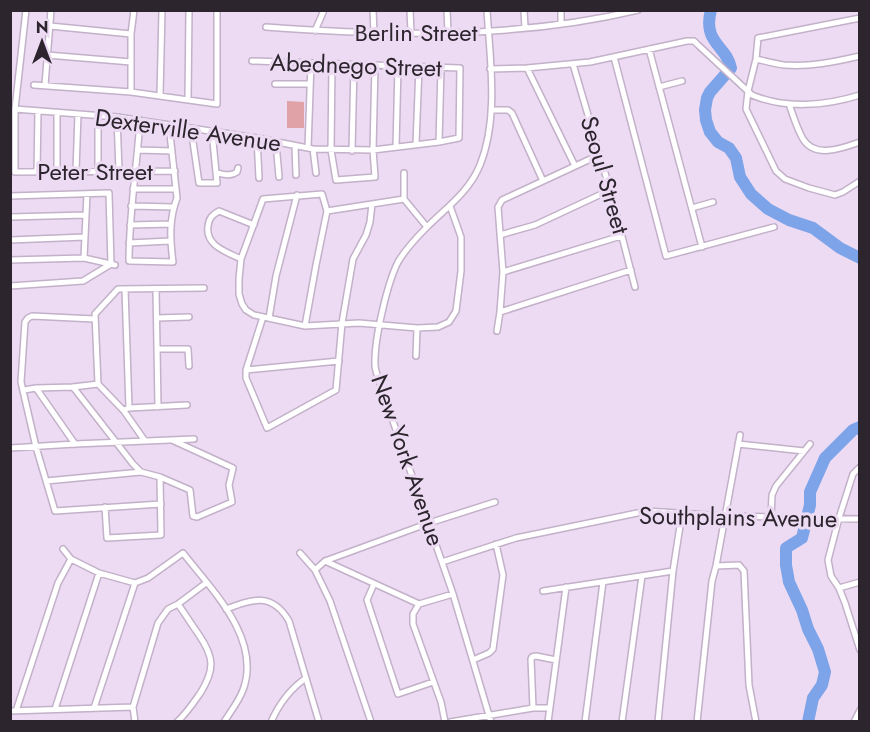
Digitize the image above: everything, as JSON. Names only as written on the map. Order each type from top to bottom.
[{"type":"street","points":[[15,109],[26,10]]},
{"type":"street","points":[[45,85],[51,10]]},
{"type":"street","points":[[131,92],[130,62],[134,10]]},
{"type":"street","points":[[160,95],[162,10]]},
{"type":"street","points":[[188,100],[189,10]]},
{"type":"street","points":[[34,85],[160,95],[217,104],[217,10]]},
{"type":"street","points":[[315,31],[324,10]]},
{"type":"street","points":[[373,10],[374,33]]},
{"type":"street","points":[[410,10],[411,32]]},
{"type":"street","points":[[447,10],[448,32]]},
{"type":"street","name":"New York Avenue","points":[[487,10],[491,110],[490,130],[480,166],[463,194],[427,227],[399,261],[380,323],[375,365],[453,594],[490,718]]},
{"type":"street","points":[[524,10],[525,28]]},
{"type":"street","points":[[561,10],[561,24]]},
{"type":"street","points":[[597,10],[598,19]]},
{"type":"street","name":"Berlin Street","points":[[266,27],[374,33],[488,32],[598,19],[638,10]]},
{"type":"street","points":[[860,18],[758,38],[746,109],[776,171],[785,179],[835,195],[860,181]]},
{"type":"street","points":[[50,26],[132,34]]},
{"type":"street","points":[[490,69],[590,62],[694,41],[752,95],[762,99],[789,104],[830,102],[860,95]]},
{"type":"street","points":[[649,49],[702,247]]},
{"type":"street","points":[[47,55],[130,62]]},
{"type":"street","points":[[756,59],[805,66],[860,56]]},
{"type":"street","points":[[614,57],[666,256],[774,227]]},
{"type":"street","name":"Abednego Street","points":[[252,61],[460,68],[459,138]]},
{"type":"street","points":[[311,63],[310,148],[315,173]]},
{"type":"street","points":[[332,63],[331,150],[336,180],[375,177],[373,150],[375,65]]},
{"type":"street","name":"Seoul Street","points":[[573,64],[610,190],[635,287]]},
{"type":"street","points":[[352,151],[354,65]]},
{"type":"street","points":[[396,147],[398,67]]},
{"type":"street","points":[[416,144],[419,67]]},
{"type":"street","points":[[439,142],[441,68]]},
{"type":"street","points":[[527,68],[575,166]]},
{"type":"street","points":[[659,87],[682,81]]},
{"type":"street","points":[[10,84],[18,85]]},
{"type":"street","points":[[276,84],[309,84]]},
{"type":"street","points":[[789,104],[804,141],[814,148],[839,149],[860,142]]},
{"type":"street","name":"Dexterville Avenue","points":[[15,109],[117,117],[331,150],[373,150],[459,138]]},
{"type":"street","name":"Peter Street","points":[[15,109],[15,172],[175,171]]},
{"type":"street","points":[[491,110],[508,110],[512,113],[543,181]]},
{"type":"street","points":[[37,172],[38,111]]},
{"type":"street","points":[[57,112],[57,171]]},
{"type":"street","points":[[76,171],[78,114]]},
{"type":"street","points":[[98,116],[98,171]]},
{"type":"street","points":[[117,117],[118,171]]},
{"type":"street","points":[[140,120],[130,225],[129,261],[173,262],[170,242],[171,224],[177,198],[169,125]]},
{"type":"street","points":[[191,128],[199,183],[217,183],[212,131]]},
{"type":"street","points":[[257,138],[259,178]]},
{"type":"street","points":[[276,143],[279,177]]},
{"type":"street","points":[[295,146],[297,175]]},
{"type":"street","points":[[138,150],[172,151]]},
{"type":"street","points":[[497,331],[503,272],[498,207],[500,203],[502,200],[599,155]]},
{"type":"street","points":[[216,172],[229,175],[237,172],[238,168]]},
{"type":"street","points":[[404,173],[404,199],[427,227]]},
{"type":"street","points":[[133,189],[176,189]]},
{"type":"street","points":[[500,235],[535,225],[610,190]]},
{"type":"street","points":[[10,196],[109,193],[113,264]]},
{"type":"street","points":[[84,258],[87,194]]},
{"type":"street","points":[[305,326],[327,211],[322,194],[263,199],[241,259],[239,294],[242,304],[254,315],[305,326],[380,323],[417,328],[438,327],[449,322],[456,311],[461,271],[461,237],[450,207]]},
{"type":"street","points":[[297,195],[266,317],[246,370],[246,378],[267,428],[336,390],[342,323],[353,259],[366,235],[372,204]]},
{"type":"street","points":[[327,211],[404,199]]},
{"type":"street","points":[[692,208],[713,202]]},
{"type":"street","points":[[132,206],[174,207]]},
{"type":"street","points":[[241,259],[219,249],[211,242],[207,233],[208,223],[212,215],[219,211],[254,225]]},
{"type":"street","points":[[10,217],[86,215]]},
{"type":"street","points":[[130,225],[171,224]]},
{"type":"street","points":[[503,272],[621,236]]},
{"type":"street","points":[[10,240],[85,237]]},
{"type":"street","points":[[129,243],[170,242]]},
{"type":"street","points":[[10,261],[84,258],[113,264]]},
{"type":"street","points":[[10,286],[83,280],[113,264]]},
{"type":"street","points":[[500,312],[631,270]]},
{"type":"street","points":[[145,441],[126,409],[98,384],[95,314],[118,289],[204,288]]},
{"type":"street","points":[[125,289],[126,409]]},
{"type":"street","points":[[156,289],[158,407]]},
{"type":"street","points":[[94,319],[32,316],[25,322],[21,382],[36,447],[55,511],[160,504]]},
{"type":"street","points":[[157,318],[189,317]]},
{"type":"street","points":[[416,356],[417,328]]},
{"type":"street","points":[[158,349],[188,349],[189,366]]},
{"type":"street","points":[[246,370],[339,361]]},
{"type":"street","points":[[24,390],[98,384]]},
{"type":"street","points":[[73,387],[132,464],[141,472]]},
{"type":"street","points":[[36,388],[75,444]]},
{"type":"street","points":[[126,409],[187,405]]},
{"type":"street","points":[[697,722],[712,581],[740,435]]},
{"type":"street","points":[[10,448],[194,439]]},
{"type":"street","points":[[46,481],[141,472],[160,477],[190,490],[194,517],[232,502],[230,485],[233,468],[172,440]]},
{"type":"street","points":[[738,444],[804,451]]},
{"type":"street","points":[[771,517],[772,495],[776,486],[810,444]]},
{"type":"street","points":[[860,467],[853,474],[828,560],[831,576],[839,588],[860,650]]},
{"type":"street","points":[[105,507],[107,538],[161,535],[160,477]]},
{"type":"street","points":[[315,570],[325,561],[429,523],[495,502]]},
{"type":"street","name":"Southplains Avenue","points":[[442,562],[516,538],[647,511],[725,516],[860,519]]},
{"type":"street","points":[[658,722],[682,513]]},
{"type":"street","points":[[473,660],[489,654],[493,649],[503,575],[496,544]]},
{"type":"street","points":[[63,549],[71,559],[99,573],[135,583],[148,578],[183,554],[226,609],[244,643],[247,669],[243,690],[224,722]]},
{"type":"street","points":[[300,553],[315,570],[330,601],[371,722]]},
{"type":"street","points":[[71,559],[58,583],[13,711],[132,707]]},
{"type":"street","points":[[325,561],[419,604],[453,594]]},
{"type":"street","points":[[716,566],[739,565],[744,571],[749,685],[756,722]]},
{"type":"street","points":[[543,591],[674,571]]},
{"type":"street","points":[[55,710],[99,573]]},
{"type":"street","points":[[622,722],[642,576]]},
{"type":"street","points":[[585,722],[603,582]]},
{"type":"street","points":[[839,588],[860,582]]},
{"type":"street","points":[[94,708],[135,583]]},
{"type":"street","points":[[135,722],[132,707],[158,623],[168,609],[206,583]]},
{"type":"street","points":[[374,584],[367,600],[398,694],[434,682]]},
{"type":"street","points":[[548,722],[566,587]]},
{"type":"street","points":[[226,609],[252,600],[269,601],[284,612],[289,621],[319,722]]},
{"type":"street","points":[[177,722],[193,704],[208,680],[211,661],[206,646],[178,604]]},
{"type":"street","points":[[419,604],[413,614],[413,624],[441,702],[445,722]]},
{"type":"street","points":[[853,626],[860,624]]},
{"type":"street","points":[[533,708],[531,659],[536,656],[556,660]]},
{"type":"street","points":[[271,722],[288,694],[306,678]]},
{"type":"street","points":[[450,722],[490,718],[533,708],[550,708]]},
{"type":"street","points":[[854,722],[860,710]]},
{"type":"shaded area","points":[[287,101],[304,102],[304,128],[287,128]]},
{"type":"waterway","points":[[711,10],[709,21],[712,37],[725,54],[731,68],[707,98],[705,110],[710,132],[718,142],[729,148],[736,158],[740,177],[751,194],[768,209],[789,220],[813,228],[840,248],[860,258]]},
{"type":"waterway","points":[[808,722],[813,698],[822,685],[825,672],[818,649],[789,582],[786,548],[802,538],[810,505],[810,492],[825,458],[853,430],[860,427]]}]
